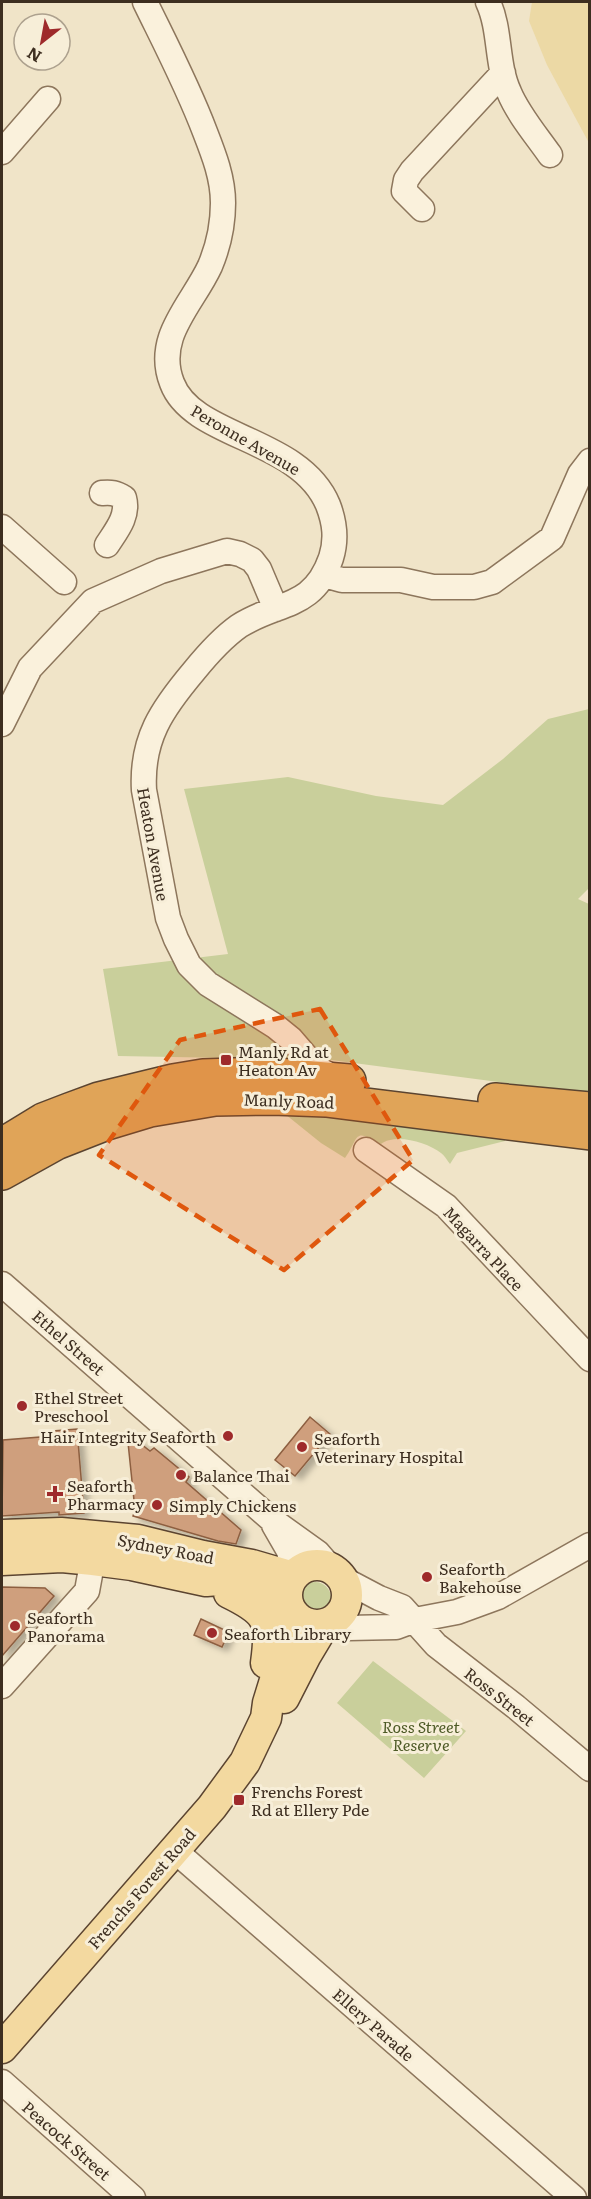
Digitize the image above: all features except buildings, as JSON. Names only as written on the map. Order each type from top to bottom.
[{"type":"highway","name":"Manly Road","points":[[2,1145],[43,1120],[99,1099],[203,1076],[265,1074],[338,1080],[485,1099],[590,1109]]},
{"type":"highway","name":"Manly Road","points":[[2,1173],[57,1143],[107,1123],[150,1110],[215,1099],[326,1100],[590,1133]]},
{"type":"main road","name":"Sydney Road","points":[[2,1535],[61,1533],[132,1565],[207,1581],[218,1579],[275,1598],[290,1609]]},
{"type":"main road","name":"Sydney Road","points":[[2,1560],[62,1557],[138,1540],[294,1576]]},
{"type":"main road","points":[[312,1565],[322,1565],[337,1574],[347,1588],[347,1603],[340,1616],[326,1625],[305,1623],[297,1618],[290,1609],[287,1591],[294,1576],[302,1569],[312,1565]]},
{"type":"main road","points":[[207,1581],[250,1604],[262,1615],[268,1625],[270,1638],[262,1690],[267,1711]]},
{"type":"main road","name":"Frenchs Forest Road","points":[[2,2048],[239,1773],[257,1740],[267,1711],[284,1651],[290,1609]]},
{"type":"main road","name":"Frenchs Forest Road","points":[[267,1711],[282,1702],[306,1655],[326,1625]]},
{"type":"street","name":"Peronne Avenue","points":[[145,2],[189,91],[217,163],[223,204],[218,245],[210,265],[177,320],[171,336],[167,352],[168,372],[173,387],[194,411],[276,453],[312,479],[325,497],[334,520],[335,536],[332,556],[324,575]]},
{"type":"street","points":[[488,2],[496,26],[508,92],[550,154]]},
{"type":"street","points":[[423,208],[404,191],[406,180],[503,73]]},
{"type":"street","points":[[2,152],[48,99]]},
{"type":"street","points":[[324,575],[342,580],[401,580],[434,587],[474,587],[492,582],[552,538],[580,474],[590,461]]},
{"type":"street","points":[[102,493],[112,492],[119,495],[124,498],[125,503],[123,520],[107,545]]},
{"type":"street","points":[[2,527],[64,582]]},
{"type":"street","points":[[2,723],[30,668],[93,601],[161,571],[227,551],[240,554],[252,560],[259,569],[276,609]]},
{"type":"street","name":"Heaton Avenue","points":[[324,575],[313,590],[254,618],[228,635],[197,667],[177,691],[156,723],[145,755],[142,773],[145,801],[168,918],[189,965],[203,980],[285,1035],[316,1068],[338,1080]]},
{"type":"street","points":[[265,1074],[274,1070],[284,1059],[285,1035]]},
{"type":"street","name":"Magarra Place","points":[[366,1150],[446,1206],[590,1359]]},
{"type":"street","name":"Ethel Street","points":[[2,1284],[273,1524],[318,1553],[337,1574]]},
{"type":"street","points":[[252,1565],[270,1551],[273,1524]]},
{"type":"street","name":"Ethel Street","points":[[273,1524],[289,1551],[294,1576]]},
{"type":"street","points":[[326,1625],[348,1628],[396,1627],[415,1620],[457,1612],[498,1597],[590,1545]]},
{"type":"street","points":[[2,1686],[87,1591],[95,1548]]},
{"type":"street","points":[[337,1574],[379,1598],[402,1607],[415,1620]]},
{"type":"street","name":"Ross Street","points":[[415,1620],[436,1645],[516,1707],[590,1769]]},
{"type":"street","name":"Ellery Parade","points":[[174,1850],[574,2198]]},
{"type":"street","name":"Peacock Street","points":[[2,2082],[133,2198]]},
{"type":"highlighted area","points":[[320,1009],[413,1160],[284,1270],[99,1155],[180,1040]]},
{"type":"green space","points":[[589,709],[589,888],[578,899],[589,904],[589,1094],[331,1060],[118,1056],[103,969],[228,954],[184,789],[288,777],[376,796],[443,805],[503,759],[548,719]]},
{"type":"green space","points":[[309,1110],[505,1135],[505,1141],[457,1153],[450,1164],[441,1153],[420,1142],[394,1139],[381,1144],[361,1135],[355,1140],[345,1158],[321,1143],[285,1114]]},
{"type":"green space","points":[[315,1582],[327,1586],[331,1598],[327,1610],[315,1614],[303,1610],[299,1598],[303,1586]]},
{"type":"green space","name":"Ross Street Reserve","points":[[373,1661],[466,1731],[424,1778],[337,1703]]},
{"type":"sand","points":[[532,2],[589,2],[589,143],[547,65],[529,21]]},
{"type":"place","name":"Manly Rd at Heaton Av","points":[[226,1060]]},
{"type":"place","name":"Ethel Street Preschool","points":[[22,1406]]},
{"type":"place","name":"Hair Integrity Seaforth","points":[[228,1436]]},
{"type":"place","name":"Seaforth Veterinary Hospital","points":[[302,1447]]},
{"type":"place","name":"Balance Thai","points":[[181,1475]]},
{"type":"place","name":"Seaforth Pharmacy","points":[[55,1494]]},
{"type":"place","name":"Simply Chickens","points":[[157,1505]]},
{"type":"place","name":"Seaforth Bakehouse","points":[[427,1577]]},
{"type":"place","name":"Seaforth Panorama","points":[[15,1626]]},
{"type":"place","name":"Seaforth Library","points":[[212,1633]]},
{"type":"place","name":"Frenchs Forest Rd at Ellery Pde","points":[[239,1800]]}]
